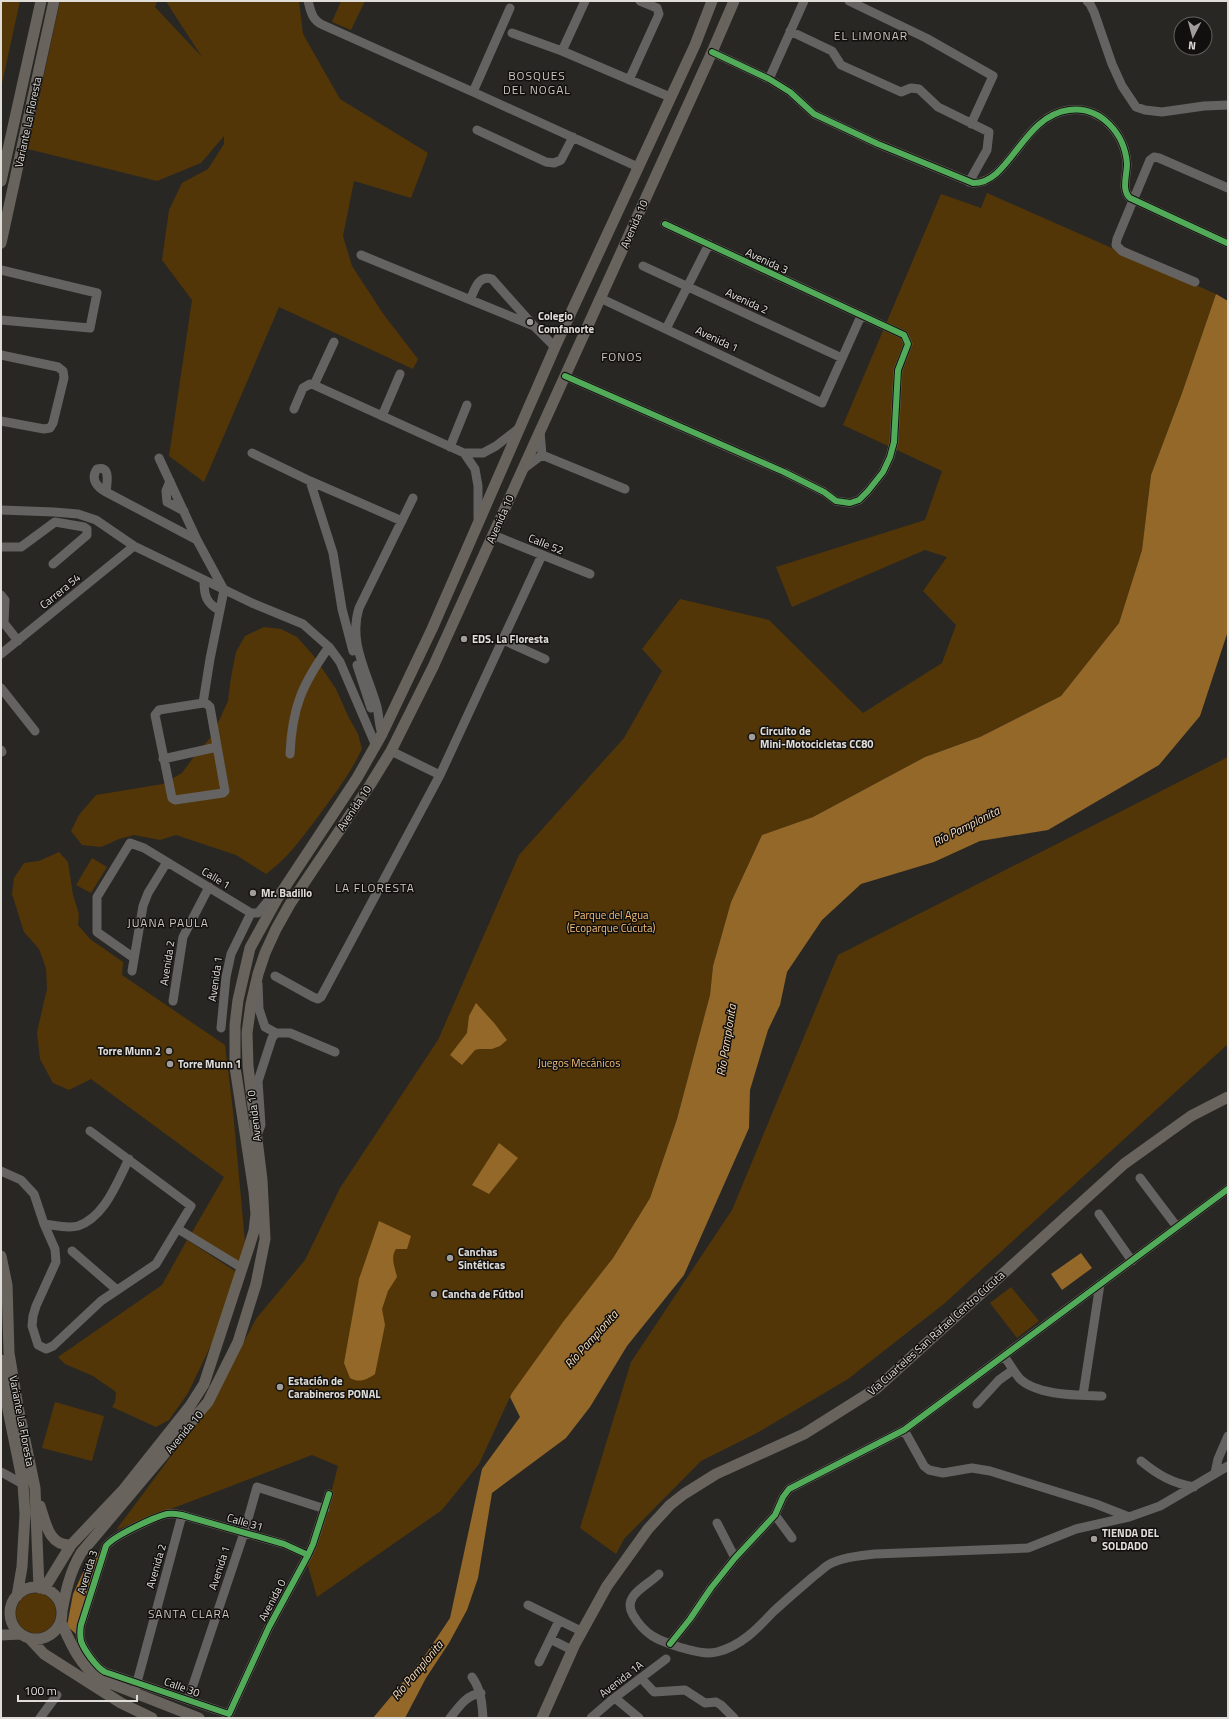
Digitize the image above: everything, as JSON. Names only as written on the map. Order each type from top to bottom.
[{"type":"main road","name":"Variante La Floresta","points":[[1,180],[41,1]]},
{"type":"main road","name":"Variante La Floresta","points":[[1,243],[54,1]]},
{"type":"main road","name":"Avenida 10","points":[[182,1426],[190,1406],[204,1384],[254,1231],[256,1214],[254,1192],[235,1067],[235,1025],[238,1000],[250,948],[275,903],[357,778],[382,734],[432,629],[555,347],[695,45],[712,1]]},
{"type":"main road","name":"Avenida 10","points":[[61,1616],[67,1585],[74,1566],[99,1523],[124,1489],[182,1426],[208,1402],[238,1342],[260,1266],[265,1239],[262,1180],[248,1066],[247,1033],[251,1004],[258,974],[273,935],[290,904],[370,785],[391,751],[433,667],[734,1]]},
{"type":"main road","points":[[510,449],[518,455],[529,456]]},
{"type":"main road","points":[[500,471],[520,475]]},
{"type":"main road","name":"Vía Cuarteles San Rafael Centro Cúcuta","points":[[542,1718],[572,1650],[607,1586],[648,1529],[679,1498],[716,1474],[804,1434],[877,1388],[1124,1164],[1191,1116],[1228,1097]]},
{"type":"main road","name":"Variante La Floresta","points":[[1,1256],[7,1285],[9,1353],[18,1407],[35,1488],[41,1588]]},
{"type":"main road","name":"Variante La Floresta","points":[[1,1360],[8,1410],[23,1484],[25,1514],[25,1538],[16,1596]]},
{"type":"main road","points":[[35,1488],[50,1536],[56,1542],[64,1546],[71,1545]]},
{"type":"main road","name":"Avenida 10","points":[[41,1588],[71,1545],[99,1523]]},
{"type":"main road","points":[[152,1718],[114,1699],[44,1654],[11,1622],[6,1609],[16,1596],[26,1589],[41,1588],[56,1597],[61,1616],[78,1657],[90,1671],[105,1681],[135,1694],[194,1716]]},
{"type":"main road","points":[[1,1635],[24,1636],[38,1639],[48,1636],[56,1630],[61,1616]]},
{"type":"street","points":[[308,1],[312,16],[320,24],[638,167]]},
{"type":"street","points":[[562,52],[585,1]]},
{"type":"street","points":[[628,80],[659,14],[657,8],[640,1]]},
{"type":"street","points":[[769,79],[804,1]]},
{"type":"street","points":[[849,1],[926,38],[993,76],[971,124]]},
{"type":"street","points":[[1087,1],[1092,8],[1112,64],[1122,86],[1136,107],[1145,110],[1162,112],[1204,106],[1228,105]]},
{"type":"street","points":[[473,92],[510,8]]},
{"type":"street","points":[[790,32],[832,51],[841,65],[901,92],[911,88],[919,89],[938,107],[989,132],[987,150],[969,182]]},
{"type":"street","points":[[512,33],[670,97]]},
{"type":"street","points":[[712,52],[769,79],[790,92],[814,114],[878,144],[969,182],[977,183],[985,181],[995,174],[1006,164],[1029,133],[1049,117],[1064,111],[1078,110],[1091,113],[1103,119],[1119,136],[1126,157],[1127,171],[1125,191],[1127,196],[1132,200],[1227,243]]},
{"type":"street","points":[[477,130],[546,162],[554,163],[562,160],[573,137]]},
{"type":"street","points":[[1195,282],[1122,251],[1116,245],[1117,239],[1150,160],[1154,157],[1228,188]]},
{"type":"street","name":"Avenida 3","points":[[565,376],[784,472],[824,492],[836,501],[850,503],[859,500],[883,472],[890,457],[894,442],[898,370],[908,344],[904,335],[869,317],[861,316],[665,224]]},
{"type":"street","points":[[666,329],[709,244]]},
{"type":"street","points":[[361,255],[534,326]]},
{"type":"street","name":"Avenida 2","points":[[643,266],[842,358]]},
{"type":"street","points":[[1,270],[97,293],[90,328],[1,320]]},
{"type":"street","points":[[470,300],[479,280],[483,278],[492,279],[555,347]]},
{"type":"street","name":"Avenida 1","points":[[600,298],[822,403],[842,358]]},
{"type":"street","points":[[842,358],[861,316]]},
{"type":"street","points":[[314,385],[334,342]]},
{"type":"street","points":[[1,355],[58,367],[63,371],[64,378],[53,423],[50,428],[44,429],[1,421]]},
{"type":"street","points":[[382,416],[400,374]]},
{"type":"street","points":[[294,409],[303,388],[310,384],[314,385],[464,453],[483,453],[496,446],[518,430]]},
{"type":"street","points":[[450,447],[467,404]]},
{"type":"street","points":[[540,431],[542,455]]},
{"type":"street","points":[[252,453],[310,481],[402,521]]},
{"type":"street","points":[[464,453],[475,469],[478,486],[478,521]]},
{"type":"street","points":[[520,475],[542,455]]},
{"type":"street","points":[[542,455],[624,488]]},
{"type":"street","points":[[159,458],[198,540],[224,590],[203,703]]},
{"type":"street","points":[[310,481],[333,552],[342,609],[350,642],[371,710],[378,722],[382,734]]},
{"type":"street","points":[[106,492],[198,540]]},
{"type":"street","points":[[378,722],[377,709],[356,643],[355,624],[358,608],[413,498]]},
{"type":"street","points":[[1,510],[78,514],[96,520],[134,546],[204,581],[304,624],[329,647],[340,662],[376,746]]},
{"type":"street","points":[[54,512],[55,522]]},
{"type":"street","points":[[1,547],[20,547],[55,522],[84,527],[88,532],[87,535],[53,564]]},
{"type":"street","name":"Calle 52","points":[[493,535],[590,574]]},
{"type":"street","name":"Carrera 54","points":[[1,654],[134,546]]},
{"type":"street","points":[[275,976],[313,997],[318,999],[321,997],[440,775],[542,555]]},
{"type":"street","points":[[204,581],[204,592],[206,599],[220,610]]},
{"type":"street","points":[[1,595],[5,600],[4,623],[18,641]]},
{"type":"street","points":[[503,640],[545,659]]},
{"type":"street","points":[[290,754],[292,726],[300,696],[306,681],[329,647]]},
{"type":"street","points":[[1,688],[35,731]]},
{"type":"street","points":[[203,703],[207,704],[210,707],[218,747],[225,788],[223,793],[177,801],[172,798],[154,717],[155,713],[159,710],[203,703]]},
{"type":"street","points":[[377,709],[386,712],[394,708]]},
{"type":"street","points":[[164,759],[218,747]]},
{"type":"street","points":[[391,751],[440,775]]},
{"type":"street","name":"Calle 1","points":[[134,958],[97,932],[97,897],[130,843],[144,848],[251,913]]},
{"type":"street","points":[[132,971],[143,906],[148,893],[168,862]]},
{"type":"street","name":"Avenida 2","points":[[173,1001],[183,937],[209,887]]},
{"type":"street","points":[[251,913],[258,913],[267,902],[275,903]]},
{"type":"street","name":"Avenida 1","points":[[221,1028],[226,977],[231,954],[251,913]]},
{"type":"street","points":[[258,974],[259,1009],[265,1027],[276,1033],[290,1033],[335,1052]]},
{"type":"street","points":[[256,1137],[261,1125],[258,1081],[272,1038],[276,1033]]},
{"type":"street","points":[[1,1171],[21,1180],[34,1194],[44,1224],[56,1249],[56,1262],[36,1306],[32,1326],[38,1345],[46,1349],[53,1346],[101,1301],[156,1264],[191,1206],[90,1131]]},
{"type":"street","points":[[44,1224],[64,1227],[77,1226],[89,1220],[99,1211],[110,1196],[129,1159]]},
{"type":"street","points":[[1140,1178],[1177,1228]]},
{"type":"street","points":[[670,1644],[735,1558],[775,1516],[783,1497],[789,1489],[904,1430],[1228,1189]]},
{"type":"street","points":[[1099,1214],[1132,1261]]},
{"type":"street","points":[[178,1229],[242,1268]]},
{"type":"street","points":[[72,1251],[117,1290]]},
{"type":"street","points":[[1083,1396],[1100,1284]]},
{"type":"street","points":[[1004,1356],[1013,1370],[1030,1386],[1046,1391],[1083,1396],[1102,1396]]},
{"type":"street","points":[[977,1404],[999,1380],[1013,1370]]},
{"type":"street","points":[[904,1430],[924,1466],[929,1470],[943,1473],[972,1468],[990,1471],[1096,1504],[1129,1517]]},
{"type":"street","points":[[1215,1473],[1218,1459],[1228,1436]]},
{"type":"street","points":[[1141,1461],[1167,1480],[1180,1485],[1194,1487]]},
{"type":"street","points":[[659,1574],[636,1591],[631,1602],[631,1612],[646,1632],[656,1639],[692,1651],[716,1652],[732,1647],[752,1633],[828,1565],[851,1557],[903,1552],[1028,1548],[1076,1529],[1129,1517],[1160,1506],[1228,1466]]},
{"type":"street","points":[[1,1472],[23,1484]]},
{"type":"street","name":"Avenida 1","points":[[188,1700],[244,1533],[257,1487],[325,1510]]},
{"type":"street","name":"Avenida 0","points":[[229,1714],[269,1627],[313,1544],[330,1494]]},
{"type":"street","name":"Avenida 3","points":[[105,1672],[98,1667],[82,1643],[80,1634],[106,1546],[109,1541],[164,1515],[179,1514]]},
{"type":"street","name":"Avenida 2","points":[[135,1694],[136,1682],[179,1514]]},
{"type":"street","name":"Calle 31","points":[[179,1514],[284,1544],[308,1554]]},
{"type":"street","points":[[775,1516],[792,1538]]},
{"type":"street","points":[[717,1523],[735,1558]]},
{"type":"street","points":[[528,1605],[582,1631]]},
{"type":"street","points":[[538,1662],[557,1625]]},
{"type":"street","points":[[550,1639],[572,1650]]},
{"type":"street","name":"Avenida 1A","points":[[591,1718],[666,1659]]},
{"type":"street","name":"Calle 30","points":[[105,1672],[229,1714]]},
{"type":"street","points":[[472,1677],[478,1685],[481,1693],[483,1718]]},
{"type":"street","points":[[641,1678],[654,1692],[685,1690],[705,1704],[716,1702],[734,1718]]},
{"type":"street","points":[[450,1718],[467,1698],[481,1693]]},
{"type":"street","points":[[40,1718],[57,1695]]},
{"type":"street","points":[[615,1698],[639,1718]]},
{"type":"green space","points":[[1,1],[20,1],[1,88]]},
{"type":"green space","points":[[60,1],[157,1],[155,7],[202,57],[167,1],[299,1],[303,34],[340,99],[428,153],[411,198],[354,181],[343,236],[352,266],[384,315],[418,359],[413,369],[279,307],[204,482],[169,456],[192,300],[162,260],[169,210],[182,183],[208,169],[224,144],[224,136],[201,163],[157,181],[28,149]]},
{"type":"green space","points":[[341,1],[365,1],[351,30],[332,22]]},
{"type":"green space","points":[[987,193],[1216,294],[1182,393],[1151,475],[1142,550],[1119,623],[1061,696],[980,737],[925,757],[813,817],[762,835],[731,902],[713,966],[710,995],[677,1119],[650,1198],[613,1258],[510,1397],[479,1464],[442,1510],[317,1597],[307,1563],[326,1512],[338,1466],[312,1455],[116,1530],[213,1400],[256,1319],[305,1260],[340,1188],[438,1040],[519,855],[624,738],[662,671],[642,649],[680,599],[769,620],[863,713],[942,663],[956,625],[923,591],[947,557],[925,550],[792,607],[776,567],[925,520],[942,471],[843,425],[941,194],[981,208]]},
{"type":"green space","points":[[264,627],[281,629],[297,637],[313,655],[336,689],[358,734],[362,749],[341,784],[294,848],[281,862],[266,874],[236,855],[176,835],[160,840],[134,835],[119,839],[101,847],[82,845],[71,831],[79,815],[96,795],[163,784],[182,773],[212,736],[228,701],[236,652],[245,636]]},
{"type":"green space","points":[[1228,757],[1228,1044],[945,1303],[848,1379],[757,1433],[701,1461],[624,1539],[616,1554],[580,1528],[631,1362],[732,1210],[838,955]]},
{"type":"green space","points":[[59,852],[68,862],[73,895],[79,914],[78,925],[90,939],[123,962],[122,975],[225,1045],[233,1111],[245,1242],[240,1263],[191,1234],[224,1177],[91,1079],[69,1090],[53,1083],[40,1059],[37,1032],[47,989],[46,968],[39,949],[24,932],[12,894],[14,878],[24,863],[39,861]]},
{"type":"green space","points":[[92,858],[107,867],[91,893],[76,885]]},
{"type":"green space","points":[[187,1240],[238,1273],[224,1318],[188,1393],[169,1420],[156,1427],[112,1407],[115,1402],[116,1392],[93,1376],[65,1364],[58,1357],[162,1285]]},
{"type":"green space","points":[[1011,1287],[1039,1321],[1017,1338],[990,1303]]},
{"type":"green space","points":[[55,1402],[104,1416],[92,1461],[42,1448]]},
{"type":"green space","points":[[40,1593],[47,1596],[53,1602],[56,1613],[55,1621],[47,1630],[40,1633],[32,1633],[25,1630],[17,1621],[16,1609],[19,1602],[28,1594]]},
{"type":"water","name":"Río Pamplonita","points":[[1216,294],[1228,301],[1228,631],[1200,716],[1159,765],[1048,830],[980,841],[934,862],[861,884],[822,920],[787,972],[780,1005],[768,1030],[750,1090],[749,1128],[684,1275],[627,1346],[590,1407],[566,1438],[492,1493],[478,1578],[467,1610],[449,1643],[426,1678],[405,1718],[373,1718],[424,1657],[450,1618],[482,1469],[520,1417],[510,1397],[512,1393],[563,1322],[613,1258],[650,1198],[677,1119],[710,995],[713,966],[731,902],[762,835],[813,817],[925,757],[980,737],[1061,696],[1119,623],[1142,550],[1151,475],[1182,393]]},
{"type":"water","points":[[476,1003],[507,1040],[500,1046],[492,1049],[475,1050],[462,1065],[450,1055],[467,1033],[469,1016]]},
{"type":"water","points":[[499,1143],[518,1158],[489,1194],[472,1185]]},
{"type":"water","points":[[379,1221],[411,1236],[407,1249],[396,1249],[394,1252],[393,1256],[397,1277],[388,1291],[382,1309],[385,1325],[375,1374],[360,1381],[350,1378],[344,1363],[359,1279]]},
{"type":"water","points":[[1081,1253],[1092,1268],[1062,1290],[1051,1274]]},
{"type":"water","points":[[103,1549],[76,1634],[67,1626],[73,1594],[87,1564]]},
{"type":"cycle path","points":[[712,52],[769,79],[790,92],[814,114],[878,144],[973,183],[986,180],[997,173],[1039,124],[1053,115],[1069,110],[1081,110],[1091,113],[1101,117],[1109,124],[1122,142],[1127,164],[1125,187],[1127,195],[1130,198],[1227,243]]},
{"type":"cycle path","points":[[565,376],[784,472],[824,492],[836,501],[850,503],[859,500],[883,472],[890,457],[894,442],[898,370],[908,344],[904,335],[665,224]]},
{"type":"cycle path","points":[[670,1644],[735,1558],[775,1515],[783,1497],[789,1489],[904,1430],[1228,1189]]},
{"type":"cycle path","points":[[308,1555],[284,1544],[182,1515],[167,1514],[161,1516],[125,1532],[106,1546],[81,1625],[81,1641],[91,1658],[98,1667],[105,1672],[229,1714],[269,1627],[308,1555],[329,1494]]},
{"type":"place","name":"Colegio Comfanorte","points":[[530,322]]},
{"type":"place","name":"EDS. La Floresta","points":[[464,639]]},
{"type":"place","name":"Circuito de Mini-Motocicletas CC80","points":[[752,737]]},
{"type":"place","name":"Mr. Badillo","points":[[253,893]]},
{"type":"place","name":"Torre Munn 2","points":[[169,1051]]},
{"type":"place","name":"Torre Munn 1","points":[[170,1064]]},
{"type":"place","name":"Canchas Sintéticas","points":[[450,1258]]},
{"type":"place","name":"Cancha de Fútbol","points":[[434,1294]]},
{"type":"place","name":"Estación de Carabineros PONAL","points":[[280,1387]]},
{"type":"place","name":"TIENDA DEL SOLDADO","points":[[1094,1539]]},
{"type":"district","name":"EL LIMONAR","points":[[871,35]]},
{"type":"district","name":"BOSQUES DEL NOGAL","points":[[537,82]]},
{"type":"district","name":"FONOS","points":[[622,356]]},
{"type":"district","name":"LA FLORESTA","points":[[375,887]]},
{"type":"district","name":"JUANA PAULA","points":[[168,922]]},
{"type":"district","name":"SANTA CLARA","points":[[189,1613]]},
{"type":"park label","name":"Parque del Agua (Ecoparque Cúcuta)","points":[[611,921]]},
{"type":"park label","name":"Juegos Mecánicos","points":[[579,1063]]}]
